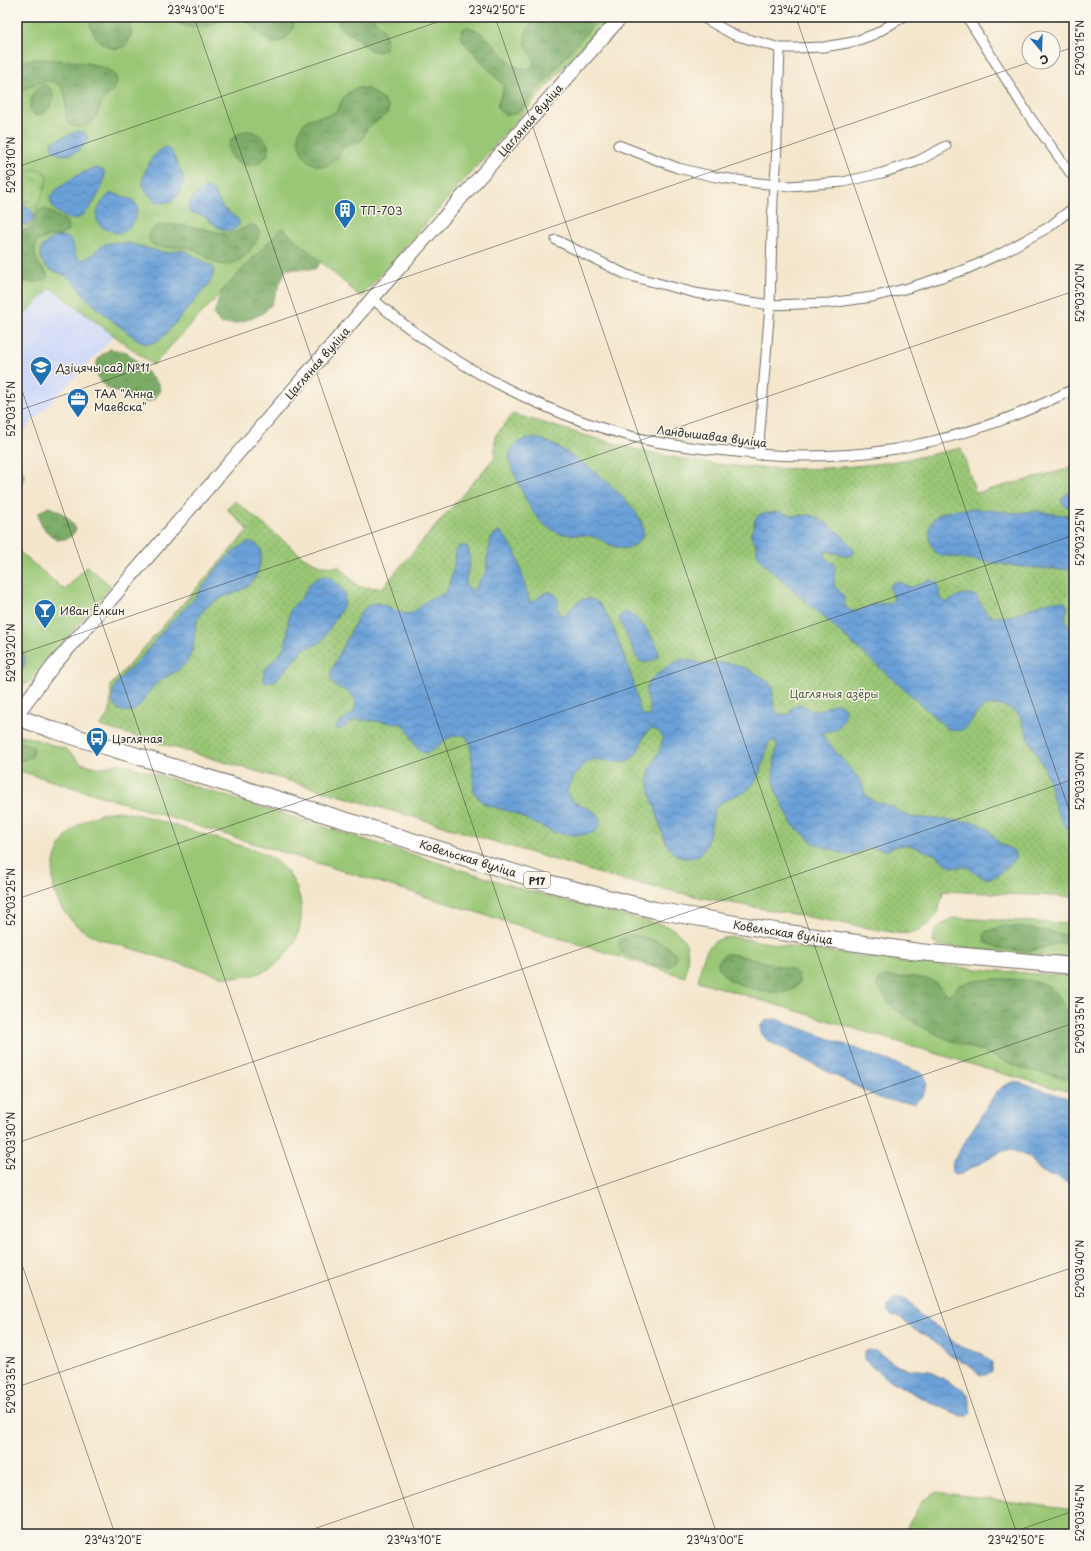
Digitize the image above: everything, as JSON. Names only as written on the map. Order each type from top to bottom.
[{"type":"highway","name":"Ковельская вуліца","points":[[17,717],[60,732],[548,883],[633,905],[781,932],[919,952],[1074,966]]},
{"type":"street","name":"Цагляная вуліца","points":[[17,714],[53,666],[621,17]]},
{"type":"street","points":[[702,17],[734,35],[780,48],[824,47],[852,42],[875,34],[903,17]]},
{"type":"street","points":[[967,17],[1026,112],[1074,178]]},
{"type":"street","points":[[758,455],[770,305],[780,48]]},
{"type":"street","points":[[618,145],[678,168],[716,177],[789,186],[843,182],[882,173],[918,161],[946,146]]},
{"type":"street","points":[[556,240],[628,274],[695,293],[770,305],[830,303],[872,297],[908,288],[967,269],[1002,253],[1049,227],[1074,207]]},
{"type":"street","name":"Ландышавая вуліца","points":[[373,299],[390,314],[451,357],[539,404],[607,429],[676,445],[758,455],[811,457],[849,455],[897,449],[951,436],[991,424],[1042,405],[1074,389]]},
{"type":"shaded area","name":"Дзіцячы сад №11","points":[[51,288],[114,336],[17,438],[17,322]]},
{"type":"green space","points":[[364,16],[374,20],[384,31],[387,44],[385,49],[373,51],[368,49],[358,39],[341,28],[338,22],[338,17]]},
{"type":"green space","points":[[17,17],[608,17],[361,297],[282,228],[153,365],[51,288],[17,322]]},
{"type":"green space","points":[[90,17],[127,17],[131,28],[129,41],[123,47],[117,49],[102,43],[95,36],[91,27]]},
{"type":"green space","points":[[172,17],[228,17],[205,27],[195,28],[180,24]]},
{"type":"green space","points":[[238,17],[293,17],[293,25],[291,32],[287,37],[280,42],[274,42],[261,36],[244,20]]},
{"type":"green space","points":[[539,17],[600,17],[519,111],[515,114],[506,115],[498,109],[498,102],[502,94],[503,85],[463,41],[461,35],[462,30],[467,27],[484,35],[510,62],[525,70],[530,68],[533,62],[525,38],[527,30],[529,26]]},
{"type":"green space","points":[[38,59],[82,62],[106,69],[114,74],[117,81],[115,88],[102,102],[94,120],[80,127],[68,123],[65,117],[66,103],[64,91],[59,85],[53,82],[46,81],[39,83],[17,94],[17,61]]},
{"type":"green space","points":[[46,85],[52,90],[52,103],[47,111],[40,115],[35,115],[31,111],[30,107],[32,96],[36,89]]},
{"type":"green space","points":[[357,88],[368,89],[377,95],[388,107],[386,115],[367,129],[362,140],[342,149],[336,160],[330,165],[318,166],[311,163],[302,152],[299,144],[298,137],[300,129],[307,120],[311,118],[335,112],[345,96]]},
{"type":"green space","points":[[247,131],[256,133],[263,138],[268,145],[268,151],[266,157],[261,161],[247,165],[234,159],[230,154],[229,145],[233,138]]},
{"type":"green space","points":[[30,170],[41,170],[45,173],[47,181],[34,218],[34,215],[17,199],[17,184]]},
{"type":"green space","points":[[44,208],[66,221],[69,228],[61,235],[44,238],[36,245],[36,257],[47,273],[47,278],[40,281],[30,282],[22,280],[17,273],[22,261],[17,252],[17,230],[23,231],[28,229],[37,213]]},
{"type":"green space","points":[[163,224],[195,227],[226,234],[236,232],[251,225],[256,226],[260,233],[249,252],[237,261],[223,265],[216,263],[190,248],[163,247],[152,243],[149,239],[149,233],[157,226]]},
{"type":"green space","points":[[282,228],[321,262],[315,269],[286,269],[271,305],[262,314],[238,323],[221,324],[214,315],[221,292]]},
{"type":"green space","points":[[110,349],[127,352],[159,385],[160,391],[155,399],[147,402],[139,401],[107,388],[98,378],[95,368],[99,357]]},
{"type":"green space","name":"Цагляныя азёры","points":[[513,414],[643,451],[687,460],[763,468],[789,469],[865,465],[925,456],[961,448],[976,493],[1064,470],[1074,465],[1074,897],[943,891],[938,909],[929,923],[915,932],[896,933],[704,898],[617,879],[420,819],[100,726],[110,712],[111,685],[248,530],[227,509],[235,501],[302,556],[321,566],[340,567],[359,587],[382,588],[495,457],[495,436]]},
{"type":"green space","points":[[17,459],[24,475],[21,492],[17,495]]},
{"type":"green space","points":[[49,507],[68,518],[76,529],[71,536],[57,540],[44,529],[40,522],[39,512]]},
{"type":"green space","points":[[17,550],[65,590],[87,566],[111,586],[30,681],[17,689]]},
{"type":"green space","points":[[17,734],[66,749],[81,763],[100,768],[120,763],[519,888],[595,909],[668,926],[681,936],[687,948],[688,954],[685,977],[17,770]]},
{"type":"green space","points":[[17,741],[32,746],[34,749],[32,756],[24,760],[17,761]]},
{"type":"green space","points":[[120,811],[140,815],[258,851],[281,866],[295,885],[301,907],[299,929],[290,949],[274,965],[252,975],[225,977],[97,938],[75,924],[60,906],[53,885],[54,864],[61,845],[74,828],[94,816]]},
{"type":"green space","points":[[954,918],[1074,924],[1074,959],[937,945],[933,943],[936,930]]},
{"type":"green space","points":[[1004,926],[1030,928],[1074,937],[1074,946],[1059,943],[1035,950],[1024,951],[1002,948],[985,942],[984,935],[987,931]]},
{"type":"green space","points":[[629,935],[647,938],[666,946],[675,953],[675,962],[670,966],[663,967],[630,957],[622,952],[619,945],[619,940]]},
{"type":"green space","points":[[733,937],[818,950],[946,966],[1074,976],[1074,1093],[997,1072],[698,981],[706,951],[710,945],[723,938]]},
{"type":"green space","points":[[726,954],[732,954],[788,968],[798,975],[799,982],[795,988],[787,992],[767,992],[736,983],[720,971],[718,963],[719,960]]},
{"type":"green space","points":[[885,977],[915,977],[932,980],[949,995],[960,985],[968,982],[991,979],[1029,981],[1048,986],[1053,989],[1074,1019],[1074,1080],[1024,1069],[992,1055],[949,1040],[916,1024],[889,1004],[878,987],[878,980]]},
{"type":"green space","points":[[937,1492],[1074,1510],[1074,1521],[1062,1534],[903,1534],[923,1500]]},
{"type":"water","points":[[78,131],[85,132],[88,138],[82,148],[76,152],[65,155],[54,151],[51,146],[52,142]]},
{"type":"water","points":[[166,147],[172,151],[182,172],[183,185],[181,191],[173,200],[162,203],[151,197],[145,190],[143,180],[146,168],[153,157],[157,152]]},
{"type":"water","points":[[97,168],[104,171],[103,183],[97,198],[87,211],[78,218],[71,219],[66,218],[54,209],[50,196],[59,188],[85,171]]},
{"type":"water","points":[[208,188],[213,191],[223,208],[239,220],[239,225],[234,229],[230,231],[225,230],[201,215],[189,212],[188,206],[194,197],[201,190]]},
{"type":"water","points":[[112,193],[133,200],[138,207],[137,214],[133,222],[121,233],[101,227],[97,221],[97,215],[102,202]]},
{"type":"water","points":[[17,199],[30,209],[34,215],[32,221],[27,225],[17,223]]},
{"type":"water","points":[[56,237],[68,238],[72,243],[75,255],[81,260],[88,257],[101,246],[116,242],[137,245],[156,251],[170,252],[183,250],[207,262],[214,270],[209,284],[164,336],[155,342],[146,343],[139,341],[104,314],[89,301],[71,280],[45,266],[40,254],[42,248],[49,240]]},
{"type":"water","points":[[534,438],[548,442],[574,457],[591,469],[624,498],[636,512],[643,526],[642,537],[637,543],[631,547],[621,548],[591,536],[562,534],[552,530],[537,517],[525,499],[510,463],[511,449],[523,440]]},
{"type":"water","points":[[1074,492],[1074,509],[1065,506],[1061,501],[1064,495]]},
{"type":"water","points":[[966,509],[1014,513],[1035,511],[1062,515],[1074,514],[1074,570],[1023,567],[939,555],[932,546],[930,540],[929,534],[932,522],[935,517],[940,514],[953,510]]},
{"type":"water","points":[[779,512],[794,516],[808,515],[818,518],[844,537],[853,548],[854,553],[850,556],[828,552],[825,552],[824,555],[825,558],[834,564],[835,587],[843,595],[845,606],[853,611],[875,604],[891,603],[894,598],[889,586],[892,583],[898,582],[913,587],[926,581],[933,580],[938,584],[940,599],[946,602],[960,595],[972,594],[977,597],[984,610],[993,616],[1000,617],[1016,614],[1049,602],[1065,602],[1068,608],[1066,614],[1067,622],[1074,627],[1074,836],[1067,829],[1058,814],[1044,768],[1029,740],[1019,715],[1016,712],[1006,707],[993,705],[984,707],[978,712],[965,729],[958,731],[948,729],[762,562],[757,553],[756,544],[751,536],[755,519],[760,514]]},
{"type":"water","points":[[498,532],[502,532],[516,553],[530,602],[533,602],[546,592],[549,592],[556,595],[560,615],[564,615],[581,600],[587,599],[594,600],[604,609],[619,642],[634,684],[638,705],[644,716],[649,716],[650,713],[650,706],[646,692],[647,686],[652,679],[662,671],[681,660],[708,664],[732,664],[757,674],[772,686],[774,706],[781,715],[789,714],[794,706],[800,704],[813,711],[834,704],[841,705],[845,708],[842,722],[836,729],[823,733],[823,737],[856,775],[862,783],[865,794],[871,800],[893,807],[901,813],[911,817],[975,822],[988,829],[999,843],[1013,850],[1015,858],[996,876],[987,879],[967,867],[950,867],[936,855],[909,845],[900,845],[887,850],[869,848],[847,855],[815,844],[792,824],[776,791],[773,775],[777,744],[774,740],[770,741],[760,772],[749,789],[725,800],[716,807],[708,840],[700,854],[693,857],[684,858],[675,854],[667,846],[650,791],[650,769],[661,747],[662,741],[662,736],[658,731],[652,729],[648,731],[637,753],[629,760],[624,762],[600,760],[589,761],[584,764],[574,776],[567,793],[575,802],[597,814],[600,821],[595,832],[582,835],[572,835],[553,832],[511,812],[487,805],[482,802],[474,792],[471,745],[466,736],[453,736],[426,753],[421,752],[418,749],[408,731],[401,724],[355,720],[344,728],[336,729],[337,724],[353,713],[356,703],[349,693],[333,684],[331,679],[331,671],[360,613],[367,606],[380,604],[398,612],[411,613],[428,600],[443,594],[449,586],[456,551],[460,546],[467,546],[470,555],[465,584],[470,590],[475,589],[487,571],[487,560],[491,538]]},
{"type":"water","points":[[251,542],[256,544],[261,550],[258,570],[253,580],[246,587],[218,600],[200,615],[196,624],[192,651],[187,662],[183,666],[156,684],[135,710],[119,710],[113,703],[112,699],[115,687],[121,678],[143,656],[165,628],[192,601],[218,567],[235,551],[243,545]]},
{"type":"water","points":[[325,576],[331,578],[343,589],[345,594],[344,605],[323,639],[318,644],[304,649],[276,680],[267,683],[264,682],[263,677],[266,668],[280,653],[285,644],[289,618],[294,604],[301,598],[313,581]]},
{"type":"water","points":[[625,612],[636,618],[651,636],[658,650],[659,655],[656,659],[646,663],[637,658],[620,621],[620,615]]},
{"type":"water","points":[[17,647],[23,654],[25,661],[21,672],[17,675]]},
{"type":"water","points":[[776,1019],[922,1073],[925,1077],[927,1085],[926,1089],[915,1103],[885,1100],[877,1097],[768,1041],[761,1033],[761,1025],[765,1021]]},
{"type":"water","points":[[1013,1082],[1074,1100],[1074,1185],[1041,1171],[1029,1157],[1012,1150],[1003,1151],[961,1174],[956,1175],[952,1172],[953,1161],[994,1095],[1003,1086]]},
{"type":"water","points":[[898,1298],[910,1303],[919,1315],[941,1329],[956,1344],[963,1348],[983,1354],[992,1363],[992,1371],[986,1375],[980,1375],[968,1364],[951,1356],[927,1336],[913,1329],[901,1318],[891,1315],[888,1312],[888,1306]]},
{"type":"water","points":[[867,1350],[876,1351],[898,1366],[907,1369],[930,1371],[964,1391],[968,1395],[971,1412],[967,1416],[962,1416],[938,1406],[896,1384],[883,1376],[864,1359],[864,1352]]},
{"type":"place","name":"ТП-703","points":[[345,230]]},
{"type":"place","name":"Дзіцячы сад №11","points":[[41,386]]},
{"type":"place","name":"ТАА \"Анна Маевска\"","points":[[78,418]]},
{"type":"place","name":"Иван Ёлкин","points":[[45,630]]},
{"type":"place","name":"Цэгляная","points":[[97,758]]}]
